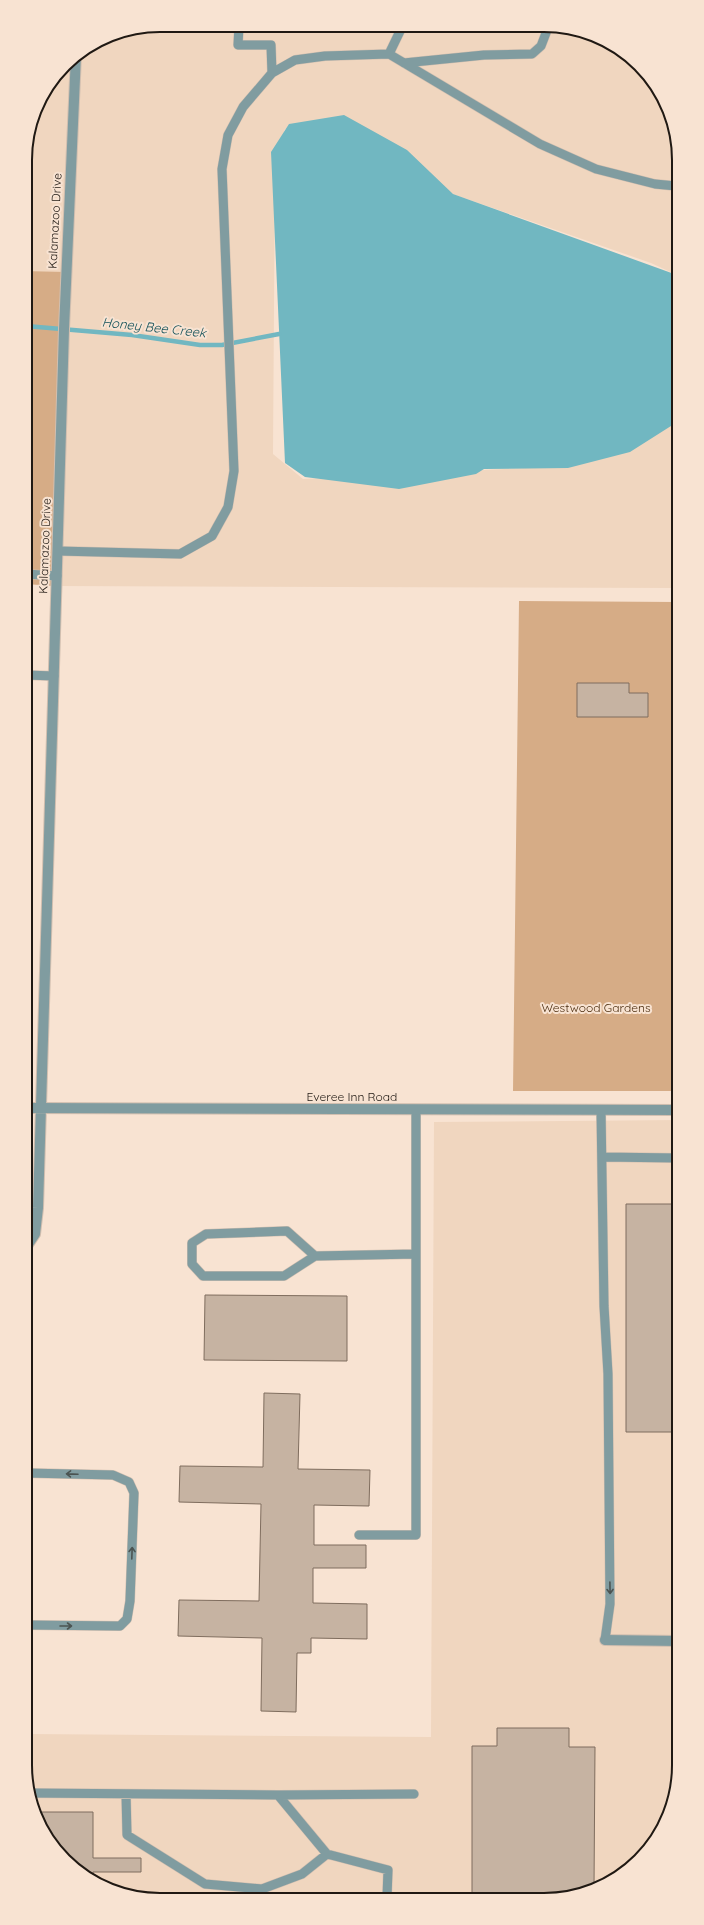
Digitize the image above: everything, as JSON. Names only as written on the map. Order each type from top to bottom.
[{"type":"street","name":"Kalamazoo Drive","points":[[32,1238],[35,1234],[38,1208],[58,576],[64,329],[76,64]]},
{"type":"street","name":"Everee Inn Road","points":[[32,1108],[672,1110]]},
{"type":"street","points":[[606,1640],[672,1641]]},
{"type":"lane","points":[[239,32],[238,45],[271,46],[272,73]]},
{"type":"lane","points":[[389,54],[400,32]]},
{"type":"lane","points":[[404,63],[484,55],[532,54],[541,46],[546,32]]},
{"type":"lane","points":[[58,551],[180,554],[212,536],[228,507],[234,471],[222,169],[228,135],[243,108],[272,73],[296,60],[325,56],[389,54],[540,144],[596,169],[655,184],[672,186]]},
{"type":"lane","points":[[32,574],[58,576]]},
{"type":"lane","points":[[32,675],[54,676]]},
{"type":"lane","points":[[359,1534],[416,1535],[416,1110]]},
{"type":"lane","points":[[601,1110],[604,1306],[608,1374],[610,1549],[610,1604],[606,1640]]},
{"type":"lane","points":[[602,1157],[672,1158]]},
{"type":"lane","points":[[315,1256],[287,1231],[206,1234],[192,1243],[192,1264],[203,1276],[284,1276],[315,1256],[416,1254]]},
{"type":"lane","points":[[32,1473],[113,1475],[129,1482],[134,1494],[130,1601],[127,1619],[120,1626],[32,1625]]},
{"type":"lane","points":[[35,1793],[278,1795],[414,1794]]},
{"type":"lane","points":[[126,1794],[127,1835],[206,1884],[262,1889],[302,1874],[327,1854]]},
{"type":"lane","points":[[278,1795],[327,1854],[388,1870],[387,1893]]},
{"type":"shaded area","points":[[152,32],[544,32],[569,34],[601,45],[635,69],[646,82],[659,103],[670,135],[672,152],[672,273],[651,263],[438,189],[347,123],[285,129],[275,161],[273,454],[303,479],[526,468],[635,432],[672,415],[672,588],[53,586],[69,272],[32,271],[33,143],[36,127],[49,96],[69,69],[96,49],[111,42],[135,34]]},
{"type":"shaded area","points":[[672,1120],[672,1773],[670,1790],[662,1814],[655,1829],[635,1856],[622,1867],[601,1880],[569,1891],[561,1892],[160,1893],[135,1891],[103,1880],[82,1867],[69,1856],[58,1843],[45,1822],[34,1790],[32,1773],[32,1734],[431,1737],[434,1122]]},
{"type":"green space","points":[[32,271],[69,272],[53,586],[32,584]]},
{"type":"green space","name":"Westwood Gardens","points":[[519,601],[672,602],[672,1091],[513,1091]]},
{"type":"water","points":[[344,115],[407,150],[453,194],[672,273],[672,425],[630,452],[568,468],[484,469],[476,474],[399,489],[305,477],[285,463],[271,152],[289,124]]},
{"type":"building","points":[[577,683],[629,683],[629,693],[648,693],[648,717],[577,717]]},
{"type":"building","points":[[626,1204],[672,1204],[672,1432],[626,1432]]},
{"type":"building","points":[[205,1295],[347,1296],[347,1361],[204,1360]]},
{"type":"building","points":[[264,1393],[300,1394],[298,1469],[370,1470],[369,1506],[314,1505],[314,1545],[366,1545],[366,1568],[313,1568],[313,1603],[367,1604],[367,1639],[311,1638],[311,1653],[297,1653],[296,1712],[261,1711],[262,1638],[178,1636],[179,1600],[259,1601],[261,1504],[179,1502],[180,1466],[263,1467]]},
{"type":"building","points":[[497,1728],[569,1728],[569,1747],[595,1747],[594,1883],[569,1891],[561,1892],[472,1893],[472,1746],[497,1746]]},
{"type":"building","points":[[41,1812],[93,1812],[93,1858],[141,1858],[141,1872],[93,1872],[93,1874],[69,1856],[49,1829]]},
{"type":"waterway","name":"Honey Bee Creek","points":[[32,327],[132,335],[200,345],[222,345],[279,334]]}]
